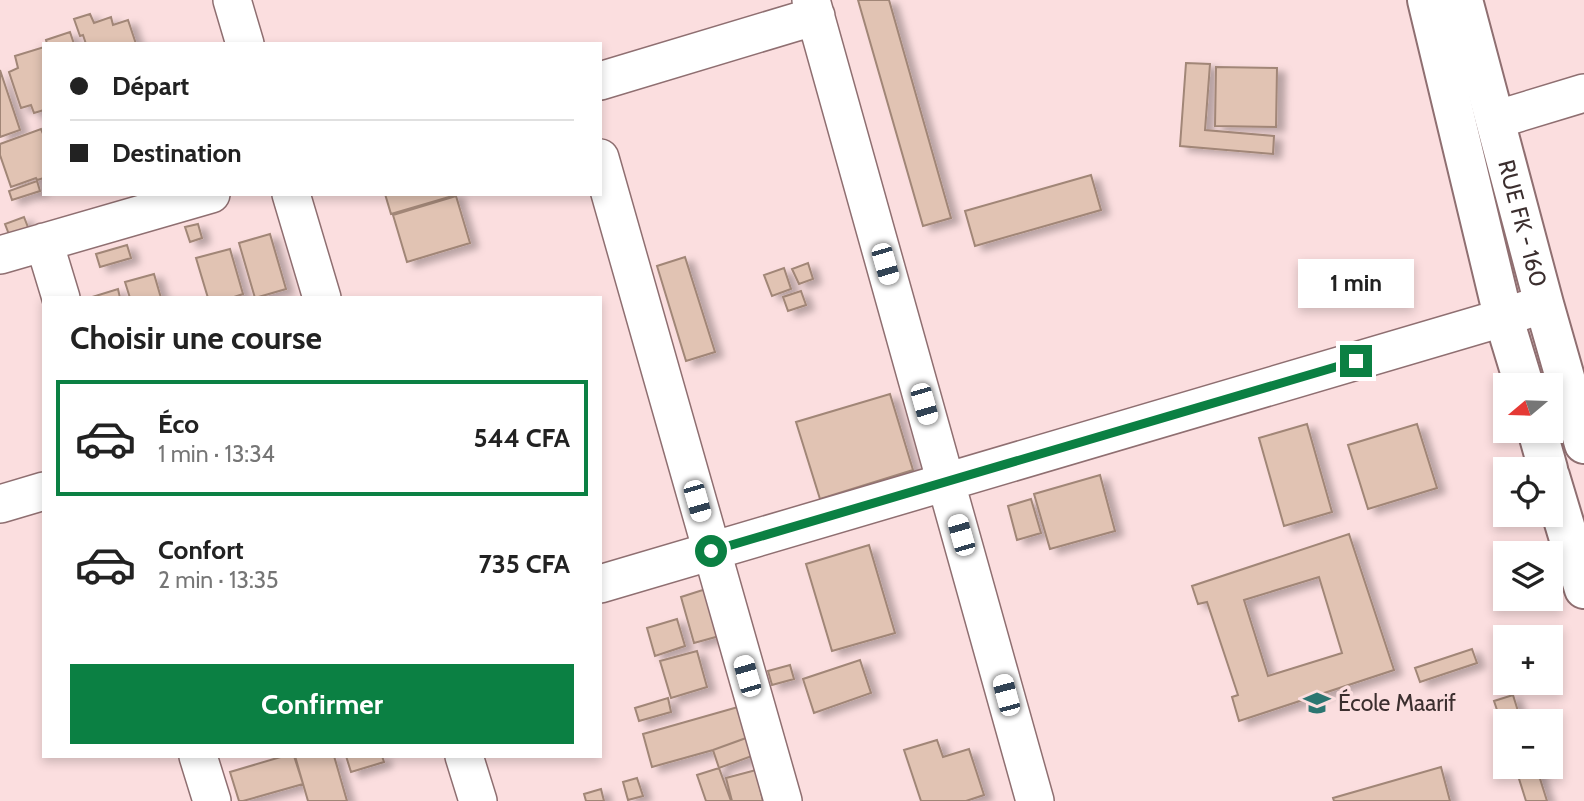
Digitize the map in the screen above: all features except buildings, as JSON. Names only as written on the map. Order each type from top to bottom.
[{"type":"main road","name":"RUE FK - 160","points":[[1427,0],[1503,316],[1520,373]]},
{"type":"main road","name":"RUE FK - 160","points":[[1463,0],[1584,444]]},
{"type":"main road","points":[[1563,519],[1584,589]]},
{"type":"street","points":[[232,0],[244,42]]},
{"type":"street","points":[[602,80],[813,8],[1035,801]]},
{"type":"street","points":[[1495,120],[1584,93]]},
{"type":"street","points":[[602,165],[783,801]]},
{"type":"street","points":[[0,255],[204,196]]},
{"type":"street","points":[[291,196],[322,296]]},
{"type":"street","points":[[44,242],[60,296]]},
{"type":"street","points":[[602,582],[1544,304]]},
{"type":"street","points":[[0,504],[42,492]]},
{"type":"street","points":[[199,758],[212,801]]},
{"type":"street","points":[[465,758],[478,801]]},
{"type":"place","name":"École Maarif","points":[[1317,703]]},
{"type":"route","points":[[711,551],[1356,361]]}]
